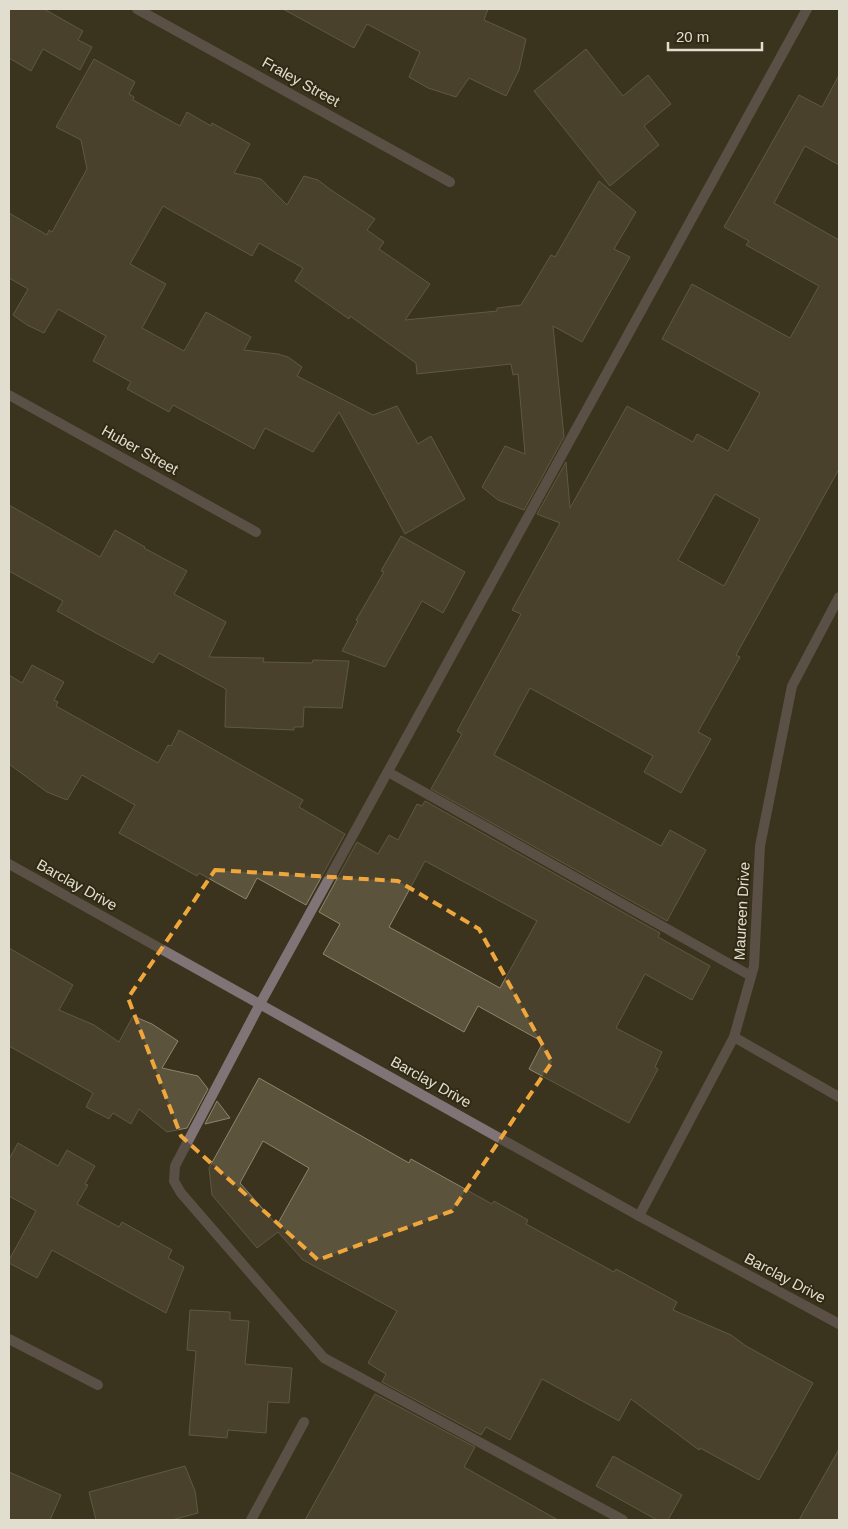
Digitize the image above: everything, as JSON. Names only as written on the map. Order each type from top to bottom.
[{"type":"street","name":"Fraley Street","points":[[137,9],[450,182]]},
{"type":"street","points":[[623,1520],[324,1358],[181,1193],[174,1181],[175,1166],[260,1004],[807,9]]},
{"type":"street","name":"Huber Street","points":[[9,395],[256,532]]},
{"type":"street","name":"Maureen Drive","points":[[639,1216],[734,1037],[754,966],[760,846],[792,686],[839,597]]},
{"type":"street","points":[[388,772],[752,976]]},
{"type":"street","name":"Barclay Drive","points":[[9,864],[639,1216],[839,1324]]},
{"type":"street","points":[[734,1037],[839,1097]]},
{"type":"street","points":[[9,1339],[98,1385]]},
{"type":"street","points":[[251,1520],[304,1422]]},
{"type":"highlighted area","points":[[215,870],[398,881],[479,929],[552,1062],[452,1211],[318,1260],[181,1136],[128,998]]},
{"type":"building","points":[[9,9],[44,9],[83,31],[78,40],[92,47],[80,70],[43,49],[31,71],[9,58]]},
{"type":"building","points":[[283,9],[488,9],[484,20],[526,39],[519,70],[506,96],[469,78],[456,97],[428,88],[409,77],[420,52],[367,24],[354,48]]},
{"type":"building","points":[[586,49],[623,96],[648,75],[671,104],[644,126],[659,145],[610,186],[534,91]]},
{"type":"building","points":[[94,59],[135,82],[129,94],[134,97],[133,100],[180,126],[187,112],[211,126],[212,123],[250,144],[234,173],[261,179],[287,205],[304,176],[318,180],[375,219],[367,230],[384,242],[379,249],[430,284],[405,320],[497,311],[497,308],[521,305],[551,255],[555,257],[599,181],[636,212],[614,249],[630,257],[582,342],[553,326],[564,437],[524,510],[498,500],[482,487],[505,446],[525,454],[518,374],[513,375],[511,364],[417,374],[416,363],[350,316],[349,319],[295,281],[303,268],[259,243],[252,256],[163,206],[130,264],[166,284],[142,328],[184,351],[206,312],[251,337],[244,350],[288,357],[302,367],[297,376],[373,415],[397,406],[418,444],[431,436],[465,499],[405,534],[339,412],[313,452],[265,428],[254,449],[173,405],[169,412],[127,389],[131,382],[93,361],[106,336],[58,309],[44,333],[27,325],[13,315],[28,289],[9,278],[9,213],[47,235],[49,230],[52,232],[87,169],[81,140],[56,127]]},
{"type":"building","points":[[839,75],[839,165],[805,146],[774,203],[839,240],[839,469],[736,655],[740,657],[698,732],[711,739],[681,793],[644,772],[653,756],[530,688],[494,755],[661,846],[670,830],[706,850],[667,921],[431,789],[462,734],[457,731],[521,614],[512,610],[560,523],[537,514],[566,462],[570,508],[627,406],[693,442],[697,434],[728,451],[760,393],[662,339],[692,284],[790,338],[819,286],[746,245],[749,241],[724,227],[799,95],[822,107]],"holes":[[[715,494],[760,519],[724,586],[678,560]]]},
{"type":"building","points":[[9,505],[100,557],[115,530],[187,571],[174,594],[226,622],[209,657],[264,658],[263,662],[312,663],[313,660],[349,661],[342,708],[304,707],[303,727],[294,727],[294,730],[225,727],[226,689],[159,653],[153,663],[96,633],[57,611],[63,601],[9,571]]},
{"type":"building","points":[[401,536],[465,572],[443,613],[422,601],[385,667],[342,651],[358,621],[356,620],[384,572],[381,571]]},
{"type":"building","points":[[32,665],[64,682],[54,700],[58,702],[56,706],[158,763],[168,745],[171,746],[179,730],[303,800],[299,807],[345,834],[306,905],[257,878],[246,899],[199,873],[197,876],[119,833],[135,805],[82,775],[67,800],[47,792],[9,764],[9,675],[22,683]]},
{"type":"building","points":[[425,801],[660,933],[658,937],[710,966],[692,1000],[645,974],[616,1028],[662,1052],[655,1067],[658,1069],[629,1123],[529,1069],[543,1042],[478,1006],[464,1032],[323,954],[340,924],[319,912],[357,842],[378,854],[389,835],[398,840],[417,804],[422,806]],"holes":[[[425,861],[537,921],[500,988],[389,927]]]},
{"type":"building","points":[[9,948],[73,985],[59,1010],[94,1025],[119,1042],[133,1016],[152,1024],[178,1041],[162,1068],[198,1076],[208,1089],[187,1128],[167,1132],[139,1109],[131,1124],[113,1113],[109,1119],[86,1107],[93,1093],[9,1046]]},
{"type":"building","points":[[259,1078],[409,1163],[411,1159],[492,1204],[494,1201],[528,1220],[526,1224],[614,1272],[616,1269],[677,1302],[673,1310],[731,1335],[746,1346],[813,1383],[759,1480],[700,1448],[699,1450],[631,1399],[619,1421],[542,1379],[510,1440],[486,1427],[481,1435],[382,1382],[386,1374],[368,1363],[397,1311],[303,1260],[278,1232],[257,1248],[212,1195],[209,1168]],"holes":[[[263,1141],[309,1168],[277,1225],[240,1183]]]},
{"type":"building","points":[[217,1101],[230,1118],[205,1124]]},
{"type":"building","points":[[18,1143],[58,1166],[67,1150],[95,1166],[85,1184],[88,1185],[77,1204],[119,1227],[122,1222],[172,1250],[168,1258],[184,1267],[166,1313],[52,1250],[37,1278],[9,1263],[36,1211],[9,1196],[9,1159]]},
{"type":"building","points":[[190,1310],[230,1312],[230,1320],[249,1321],[245,1364],[292,1368],[289,1403],[268,1402],[266,1433],[228,1430],[227,1438],[189,1435],[196,1351],[187,1350]]},
{"type":"building","points":[[375,1394],[475,1447],[464,1467],[558,1520],[305,1520]]},
{"type":"building","points":[[839,1449],[839,1520],[799,1520]]},
{"type":"building","points":[[613,1456],[682,1495],[668,1520],[657,1520],[596,1486]]},
{"type":"building","points":[[185,1466],[195,1491],[198,1513],[172,1520],[96,1520],[89,1492]]},
{"type":"building","points":[[9,1472],[61,1495],[50,1520],[9,1520]]}]
